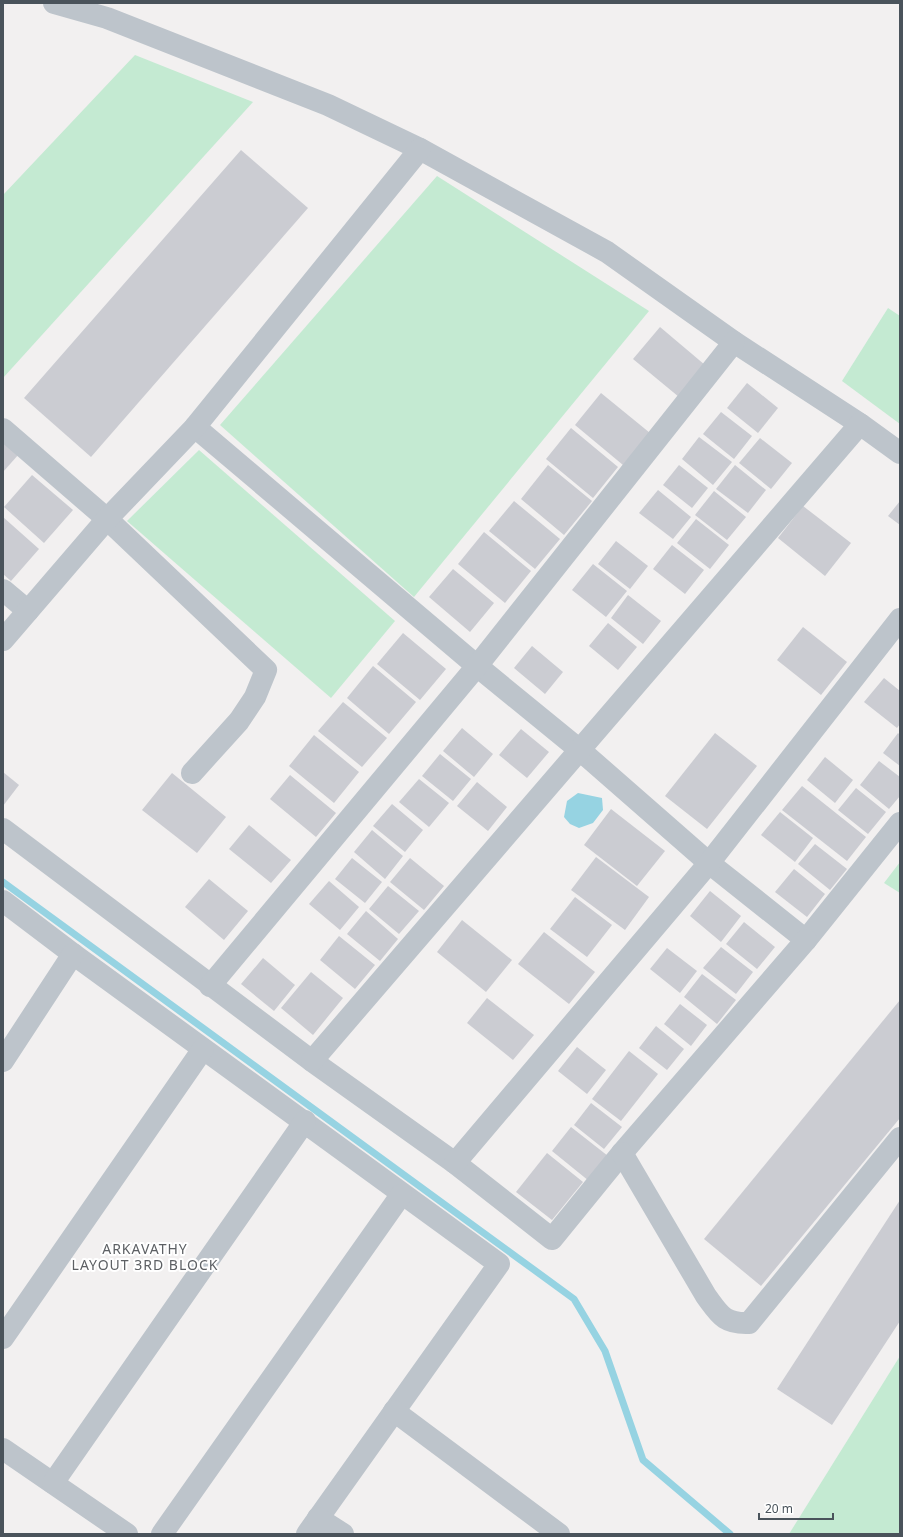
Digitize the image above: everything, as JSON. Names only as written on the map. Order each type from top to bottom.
[{"type":"street","points":[[54,3],[107,18],[328,105],[420,148],[608,252],[734,342],[860,424],[900,453]]},
{"type":"street","points":[[3,640],[107,519],[195,427],[420,148]]},
{"type":"street","points":[[210,986],[477,666],[734,342]]},
{"type":"street","points":[[312,1061],[581,751],[860,424]]},
{"type":"street","points":[[195,427],[477,666],[581,751],[709,863],[806,940]]},
{"type":"street","points":[[3,429],[107,519],[266,670],[255,697],[240,721],[192,773]]},
{"type":"street","points":[[3,590],[28,612]]},
{"type":"street","points":[[455,1163],[709,863],[900,619]]},
{"type":"street","points":[[3,829],[210,986],[455,1163],[552,1238],[622,1154],[806,940],[900,823]]},
{"type":"street","points":[[3,901],[203,1049],[305,1121],[401,1195],[499,1264],[313,1526],[343,1534]]},
{"type":"street","points":[[3,1061],[73,954]]},
{"type":"street","points":[[3,1338],[203,1049]]},
{"type":"street","points":[[53,1483],[305,1121]]},
{"type":"street","points":[[622,1154],[706,1296],[718,1313],[734,1324],[749,1323],[900,1138]]},
{"type":"street","points":[[162,1534],[401,1195]]},
{"type":"street","points":[[394,1411],[559,1534]]},
{"type":"street","points":[[3,1449],[127,1534]]},
{"type":"green space","points":[[135,55],[253,102],[3,378],[3,195]]},
{"type":"green space","points":[[437,176],[649,311],[414,597],[220,425]]},
{"type":"green space","points":[[888,308],[900,316],[900,424],[842,381]]},
{"type":"green space","points":[[199,450],[395,621],[331,698],[127,521]]},
{"type":"green space","points":[[900,862],[900,893],[884,883]]},
{"type":"green space","points":[[900,1356],[900,1534],[789,1534]]},
{"type":"water","points":[[578,793],[602,798],[603,810],[593,823],[579,828],[570,824],[564,817],[567,801]]},
{"type":"building","points":[[241,150],[308,208],[91,457],[24,398]]},
{"type":"building","points":[[660,327],[705,365],[679,397],[633,359]]},
{"type":"building","points":[[747,383],[778,408],[758,433],[727,408]]},
{"type":"building","points":[[601,393],[650,433],[623,465],[575,425]]},
{"type":"building","points":[[721,412],[752,436],[734,459],[703,434]]},
{"type":"building","points":[[571,428],[618,467],[593,498],[546,459]]},
{"type":"building","points":[[699,437],[732,462],[713,485],[682,459]]},
{"type":"building","points":[[760,438],[792,463],[771,489],[739,463]]},
{"type":"building","points":[[3,440],[19,454],[3,472]]},
{"type":"building","points":[[548,465],[592,501],[564,535],[521,499]]},
{"type":"building","points":[[679,465],[708,488],[692,508],[663,485]]},
{"type":"building","points":[[735,465],[766,490],[748,513],[716,489]]},
{"type":"building","points":[[32,475],[73,510],[44,543],[4,507]]},
{"type":"building","points":[[658,490],[691,517],[673,539],[639,513]]},
{"type":"building","points":[[714,491],[746,517],[727,540],[695,515]]},
{"type":"building","points":[[514,501],[560,539],[535,569],[489,531]]},
{"type":"building","points":[[900,501],[900,525],[888,516]]},
{"type":"building","points":[[803,506],[851,543],[825,576],[778,538]]},
{"type":"building","points":[[3,517],[39,549],[11,581],[3,574]]},
{"type":"building","points":[[696,519],[729,545],[710,569],[677,543]]},
{"type":"building","points":[[484,532],[531,571],[505,603],[458,564]]},
{"type":"building","points":[[616,541],[648,566],[630,589],[598,564]]},
{"type":"building","points":[[672,545],[704,570],[685,594],[653,569]]},
{"type":"building","points":[[593,564],[627,591],[606,617],[572,590]]},
{"type":"building","points":[[453,569],[494,603],[470,632],[429,597]]},
{"type":"building","points":[[628,595],[661,621],[643,644],[611,618]]},
{"type":"building","points":[[608,623],[637,647],[618,670],[589,646]]},
{"type":"building","points":[[803,627],[847,662],[821,695],[777,660]]},
{"type":"building","points":[[403,633],[446,669],[420,700],[377,664]]},
{"type":"building","points":[[532,646],[563,672],[545,694],[514,668]]},
{"type":"building","points":[[373,666],[416,702],[389,734],[347,698]]},
{"type":"building","points":[[884,678],[900,691],[900,724],[897,728],[864,702]]},
{"type":"building","points":[[343,702],[387,738],[362,767],[318,731]]},
{"type":"building","points":[[462,728],[493,754],[474,777],[443,751]]},
{"type":"building","points":[[521,729],[549,752],[527,778],[499,755]]},
{"type":"building","points":[[715,733],[757,766],[707,829],[665,796]]},
{"type":"building","points":[[898,733],[900,735],[900,766],[883,753]]},
{"type":"building","points":[[314,735],[359,772],[334,803],[289,766]]},
{"type":"building","points":[[440,754],[471,779],[453,801],[422,776]]},
{"type":"building","points":[[825,757],[853,780],[835,803],[807,780]]},
{"type":"building","points":[[879,761],[900,777],[900,796],[889,809],[860,785]]},
{"type":"building","points":[[3,772],[19,785],[3,806]]},
{"type":"building","points":[[172,773],[226,817],[197,853],[142,810]]},
{"type":"building","points":[[290,775],[336,813],[316,837],[270,799]]},
{"type":"building","points":[[419,779],[449,803],[429,827],[399,802]]},
{"type":"building","points":[[477,782],[507,807],[488,831],[457,806]]},
{"type":"building","points":[[802,786],[866,837],[847,861],[782,810]]},
{"type":"building","points":[[856,788],[886,812],[868,834],[838,810]]},
{"type":"building","points":[[392,804],[423,830],[405,852],[373,826]]},
{"type":"building","points":[[611,809],[665,851],[637,886],[584,845]]},
{"type":"building","points":[[780,812],[813,838],[795,862],[761,835]]},
{"type":"building","points":[[249,825],[291,860],[271,883],[229,849]]},
{"type":"building","points":[[372,830],[403,856],[385,879],[354,852]]},
{"type":"building","points":[[815,844],[847,869],[830,890],[798,864]]},
{"type":"building","points":[[596,857],[649,897],[625,930],[571,890]]},
{"type":"building","points":[[352,858],[382,882],[365,903],[335,879]]},
{"type":"building","points":[[410,858],[444,886],[424,910],[390,882]]},
{"type":"building","points":[[794,869],[825,894],[807,917],[775,892]]},
{"type":"building","points":[[209,879],[248,911],[224,940],[185,907]]},
{"type":"building","points":[[329,881],[359,907],[340,930],[309,904]]},
{"type":"building","points":[[388,886],[419,911],[399,934],[369,909]]},
{"type":"building","points":[[710,891],[741,916],[721,942],[690,916]]},
{"type":"building","points":[[575,897],[612,925],[587,957],[550,929]]},
{"type":"building","points":[[366,911],[398,939],[380,961],[347,934]]},
{"type":"building","points":[[462,920],[512,960],[486,992],[437,952]]},
{"type":"building","points":[[744,922],[775,947],[757,969],[726,944]]},
{"type":"building","points":[[544,932],[595,972],[569,1004],[518,964]]},
{"type":"building","points":[[339,936],[375,965],[355,989],[320,960]]},
{"type":"building","points":[[721,947],[753,972],[736,994],[703,968]]},
{"type":"building","points":[[667,948],[697,971],[680,993],[650,969]]},
{"type":"building","points":[[263,958],[295,985],[274,1011],[241,984]]},
{"type":"building","points":[[311,972],[343,998],[313,1035],[281,1008]]},
{"type":"building","points":[[702,974],[736,1000],[717,1024],[684,997]]},
{"type":"building","points":[[487,998],[534,1035],[513,1060],[467,1023]]},
{"type":"building","points":[[900,1000],[900,1118],[761,1286],[704,1239]]},
{"type":"building","points":[[680,1004],[707,1025],[691,1046],[664,1024]]},
{"type":"building","points":[[656,1026],[684,1049],[667,1070],[639,1048]]},
{"type":"building","points":[[577,1047],[606,1070],[587,1094],[558,1071]]},
{"type":"building","points":[[629,1051],[658,1074],[621,1121],[592,1099]]},
{"type":"building","points":[[591,1103],[622,1127],[604,1149],[574,1125]]},
{"type":"building","points":[[571,1127],[608,1156],[589,1181],[552,1151]]},
{"type":"building","points":[[547,1153],[583,1182],[552,1220],[516,1192]]},
{"type":"building","points":[[900,1200],[900,1321],[832,1425],[777,1389]]},
{"type":"waterway","points":[[3,882],[574,1299],[605,1351],[643,1460],[730,1534]]},
{"type":"district","name":"ARKAVATHY LAYOUT 3RD BLOCK","points":[[145,1256]]}]
